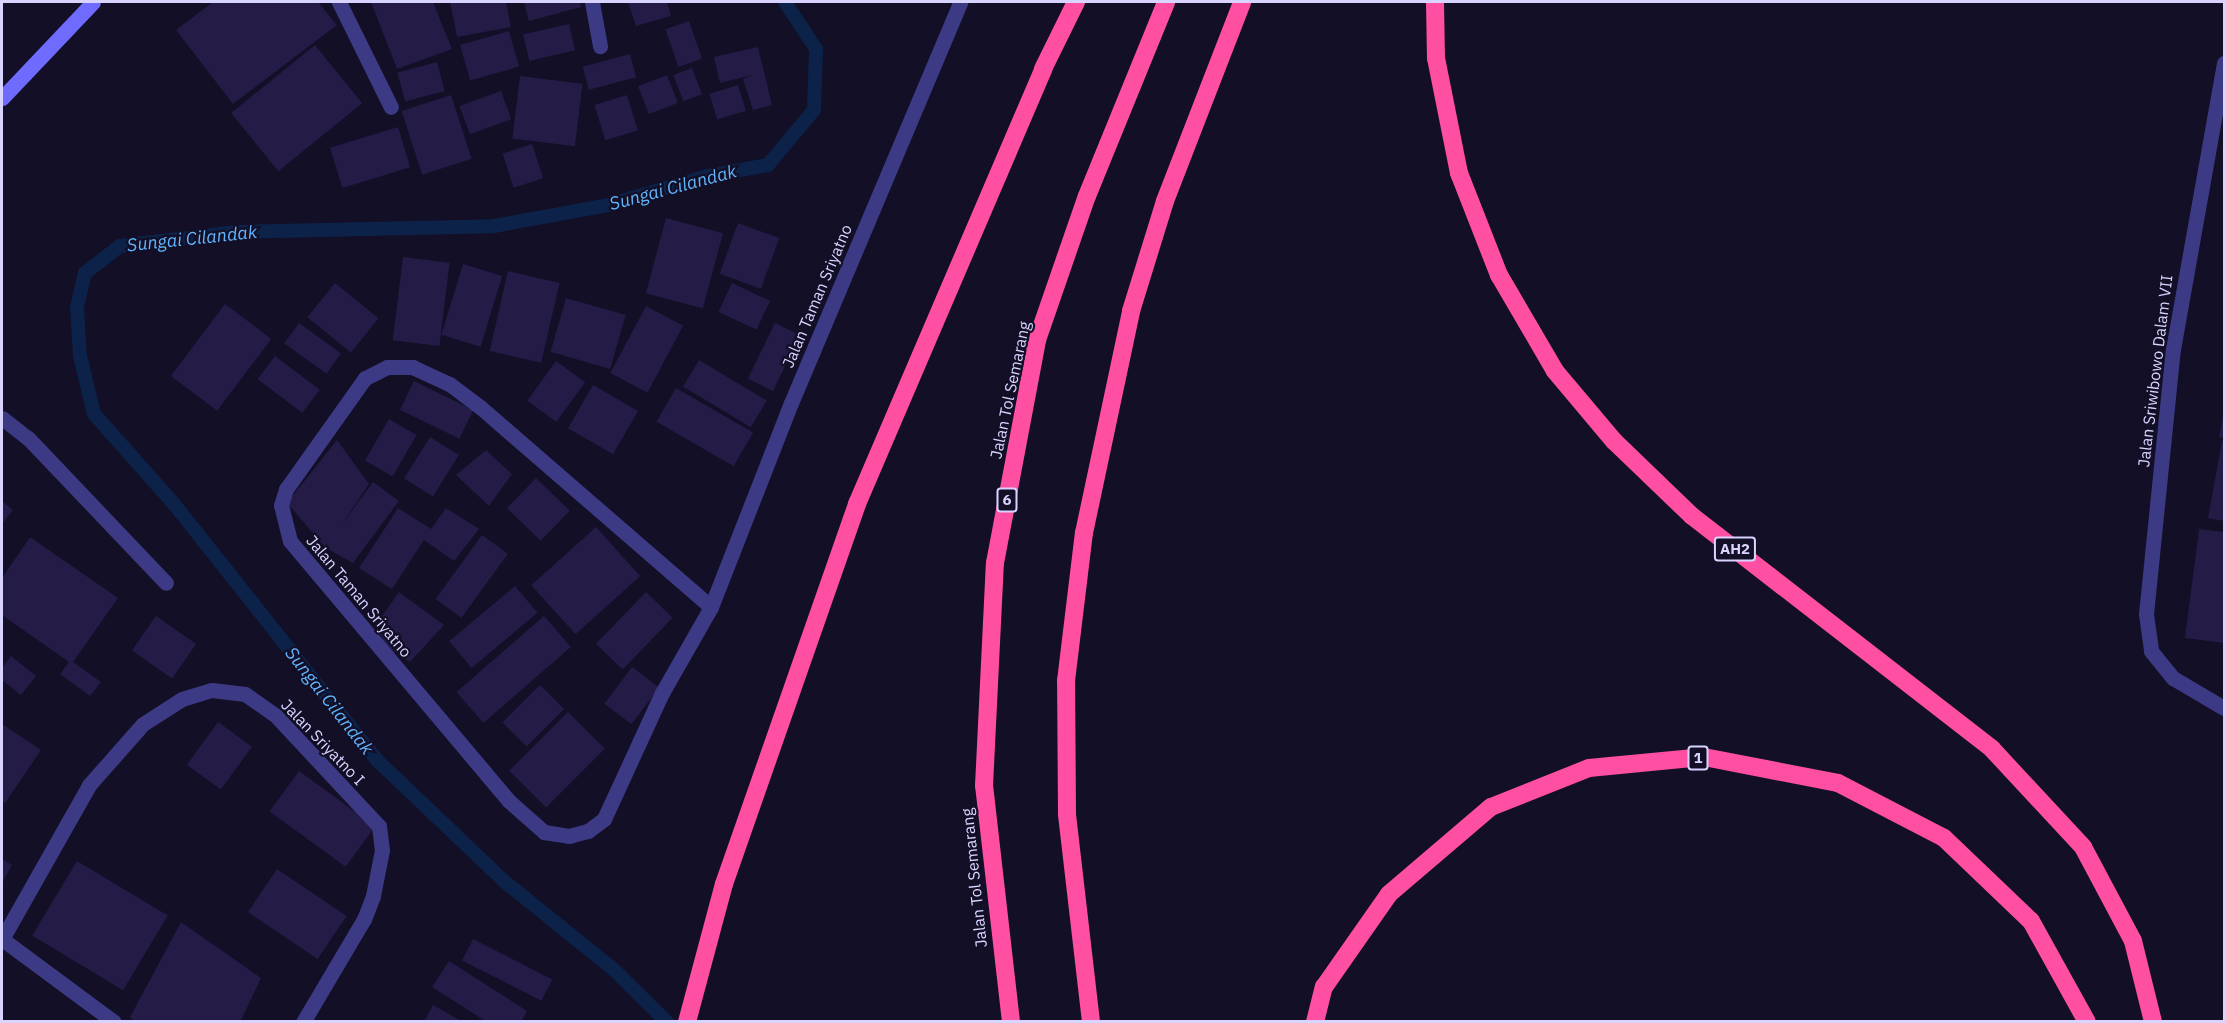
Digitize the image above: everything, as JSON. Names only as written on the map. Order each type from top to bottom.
[{"type":"highway","points":[[687,1022],[724,884],[857,504],[1043,69],[1076,2]]},
{"type":"highway","name":"Jalan Tol Semarang","points":[[1011,1022],[984,786],[995,563],[1037,340],[1087,196],[1166,2]]},
{"type":"highway","points":[[1091,1022],[1067,814],[1066,681],[1083,533],[1131,312],[1165,201],[1242,2]]},
{"type":"highway","name":"AH2","points":[[1435,2],[1436,58],[1459,173],[1499,275],[1555,371],[1614,441],[1692,516],[1992,749],[2083,847],[2133,941],[2153,1022]]},
{"type":"highway","name":"1","points":[[1315,1022],[1324,987],[1389,894],[1491,807],[1589,768],[1704,757],[1838,783],[1944,838],[2031,921],[2087,1022]]},
{"type":"street","points":[[2,98],[93,2]]},
{"type":"street","points":[[339,2],[391,107]]},
{"type":"street","points":[[592,2],[600,46]]},
{"type":"street","name":"Jalan Taman Sriyatno","points":[[711,607],[480,407],[449,384],[413,367],[387,367],[365,378],[286,489],[281,504],[290,541],[509,801],[544,832],[569,836],[588,831],[604,819],[662,693],[711,607],[792,403],[960,2]]},
{"type":"street","name":"Jalan Sriwibowo Dalam VII","points":[[2224,63],[2173,348],[2146,614],[2151,651],[2173,678],[2224,708]]},
{"type":"street","points":[[2,418],[28,438],[166,583]]},
{"type":"street","name":"Jalan Sriyatno I","points":[[2,939],[89,785],[142,724],[182,699],[212,690],[245,694],[276,716],[379,826],[382,850],[373,896],[364,919],[303,1022]]},
{"type":"street","points":[[2,939],[114,1022]]},
{"type":"building","points":[[213,2],[318,2],[337,25],[233,104],[176,30]]},
{"type":"building","points":[[371,2],[433,2],[452,49],[397,69]]},
{"type":"building","points":[[450,2],[506,2],[511,27],[457,37]]},
{"type":"building","points":[[524,2],[580,2],[581,7],[529,21]]},
{"type":"building","points":[[628,2],[667,2],[671,16],[636,26]]},
{"type":"building","points":[[689,21],[702,59],[678,67],[665,29]]},
{"type":"building","points":[[569,24],[575,50],[529,61],[523,35]]},
{"type":"building","points":[[509,31],[519,67],[470,81],[460,45]]},
{"type":"building","points":[[315,45],[362,103],[278,171],[231,113]]},
{"type":"building","points":[[758,47],[772,105],[753,110],[743,79],[752,75],[720,83],[714,57]]},
{"type":"building","points":[[630,54],[636,77],[589,90],[583,67]]},
{"type":"building","points":[[437,62],[445,91],[405,102],[397,73]]},
{"type":"building","points":[[692,68],[702,94],[683,101],[673,75]]},
{"type":"building","points":[[667,75],[678,103],[649,114],[638,86]]},
{"type":"building","points":[[520,76],[583,84],[575,146],[512,139]]},
{"type":"building","points":[[738,85],[746,111],[717,120],[709,94]]},
{"type":"building","points":[[501,91],[511,119],[470,134],[460,106]]},
{"type":"building","points":[[451,95],[472,159],[422,175],[402,111]]},
{"type":"building","points":[[627,95],[638,130],[605,140],[594,105]]},
{"type":"building","points":[[398,127],[410,167],[342,188],[330,148]]},
{"type":"building","points":[[532,144],[543,178],[514,188],[503,154]]},
{"type":"building","points":[[666,218],[723,233],[703,309],[646,293]]},
{"type":"building","points":[[738,223],[779,238],[761,289],[720,274]]},
{"type":"building","points":[[403,257],[450,263],[439,346],[393,340]]},
{"type":"building","points":[[463,264],[502,276],[481,347],[441,335]]},
{"type":"building","points":[[508,271],[560,283],[541,363],[490,351]]},
{"type":"building","points":[[335,283],[379,318],[351,352],[307,317]]},
{"type":"building","points":[[732,283],[770,301],[757,330],[718,312]]},
{"type":"building","points":[[566,298],[626,315],[610,369],[551,352]]},
{"type":"building","points":[[225,304],[271,339],[217,411],[171,376]]},
{"type":"building","points":[[646,306],[683,326],[647,393],[610,373]]},
{"type":"building","points":[[299,323],[341,354],[326,374],[284,343]]},
{"type":"building","points":[[775,323],[800,335],[773,391],[748,379]]},
{"type":"building","points":[[275,356],[320,390],[302,413],[258,379]]},
{"type":"building","points":[[699,360],[767,401],[751,427],[683,387]]},
{"type":"building","points":[[556,361],[585,382],[556,422],[527,401]]},
{"type":"building","points":[[414,381],[473,410],[459,439],[400,410]]},
{"type":"building","points":[[593,385],[638,411],[613,454],[568,428]]},
{"type":"building","points":[[676,388],[753,432],[734,466],[656,422]]},
{"type":"building","points":[[2224,411],[2224,438],[2219,437]]},
{"type":"building","points":[[389,419],[417,435],[393,477],[365,461]]},
{"type":"building","points":[[430,437],[459,455],[433,497],[404,479]]},
{"type":"building","points":[[337,440],[369,484],[342,524],[373,482],[399,501],[353,563],[326,548],[287,503]]},
{"type":"building","points":[[2222,441],[2224,442],[2224,521],[2208,518]]},
{"type":"building","points":[[486,450],[512,474],[489,506],[456,475]]},
{"type":"building","points":[[536,478],[570,511],[541,541],[507,508]]},
{"type":"building","points":[[2,501],[13,510],[2,524]]},
{"type":"building","points":[[398,508],[431,529],[446,508],[479,529],[454,561],[424,540],[392,589],[359,568]]},
{"type":"building","points":[[596,527],[640,576],[576,634],[531,585]]},
{"type":"building","points":[[2199,529],[2224,532],[2224,643],[2185,638]]},
{"type":"building","points":[[482,535],[508,554],[461,618],[436,599]]},
{"type":"building","points":[[30,537],[118,598],[73,662],[101,682],[90,696],[60,674],[69,662],[2,615],[2,578]]},
{"type":"building","points":[[515,586],[537,613],[472,668],[449,641]]},
{"type":"building","points":[[399,592],[444,625],[410,662],[388,648],[375,626]]},
{"type":"building","points":[[646,592],[673,618],[623,669],[596,644]]},
{"type":"building","points":[[156,616],[196,644],[172,679],[132,650]]},
{"type":"building","points":[[544,616],[571,647],[483,723],[456,692]]},
{"type":"building","points":[[11,656],[36,676],[21,695],[2,680],[2,668]]},
{"type":"building","points":[[632,667],[659,687],[631,724],[604,704]]},
{"type":"building","points":[[540,685],[564,709],[527,747],[503,722]]},
{"type":"building","points":[[568,712],[605,749],[546,807],[509,771]]},
{"type":"building","points":[[218,722],[252,747],[221,790],[187,765]]},
{"type":"building","points":[[2,724],[41,750],[5,803],[2,801]]},
{"type":"building","points":[[299,771],[375,826],[346,867],[270,811]]},
{"type":"building","points":[[2,859],[12,865],[2,883]]},
{"type":"building","points":[[77,861],[168,916],[123,990],[32,936]]},
{"type":"building","points":[[277,869],[347,916],[318,959],[248,912]]},
{"type":"building","points":[[181,922],[261,978],[240,1022],[135,1022],[130,1017]]},
{"type":"building","points":[[473,939],[552,979],[541,1001],[462,960]]},
{"type":"building","points":[[449,961],[527,1011],[521,1022],[487,1022],[432,987]]},
{"type":"building","points":[[433,1005],[463,1022],[424,1022]]},
{"type":"waterway","name":"Sungai Cilandak","points":[[667,1022],[613,969],[505,882],[377,760],[174,504],[94,414],[80,356],[77,307],[85,273],[120,246],[236,232],[494,226],[608,205],[708,176],[768,165],[814,110],[816,49],[785,2]]}]
